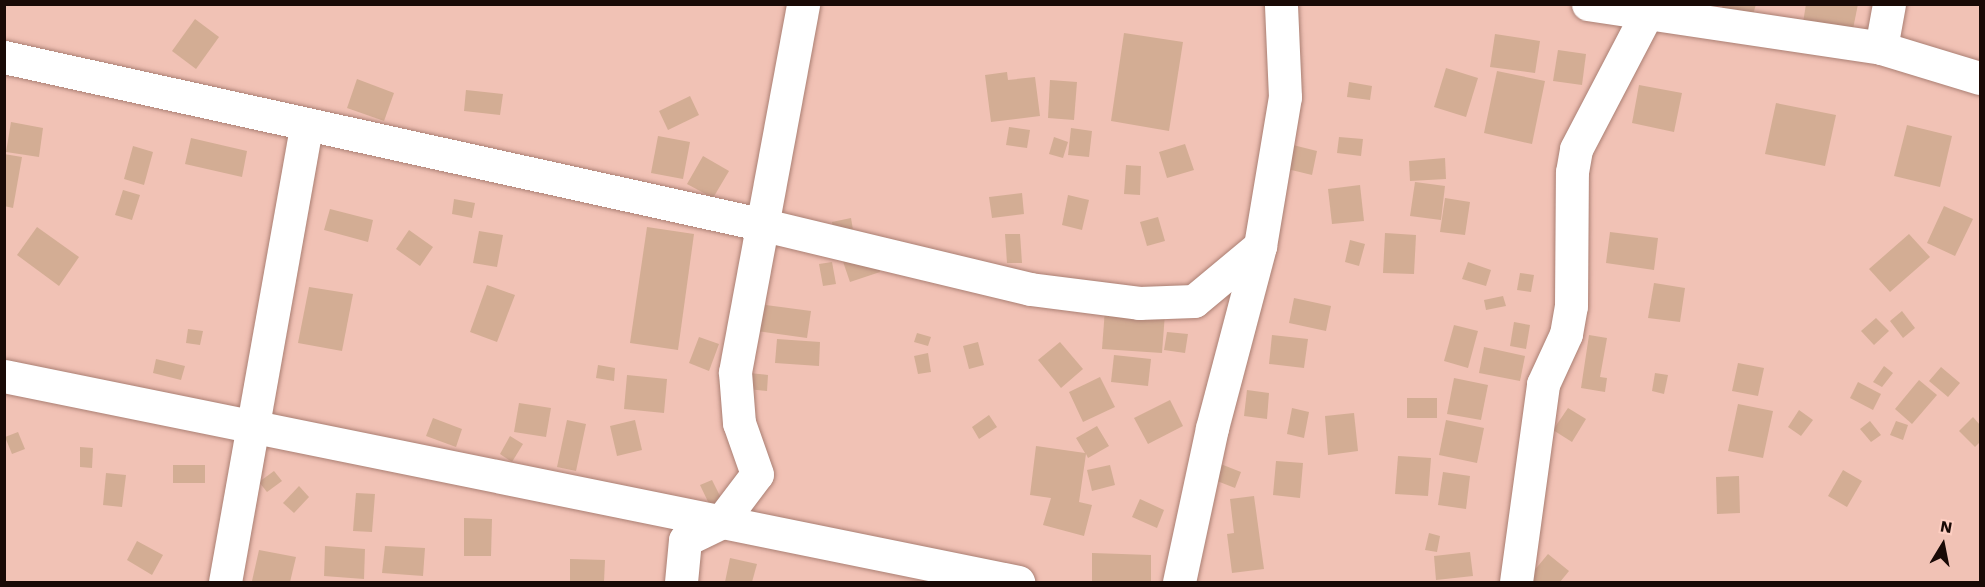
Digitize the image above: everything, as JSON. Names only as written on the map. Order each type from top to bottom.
[{"type":"street","points":[[681,582],[685,540],[720,523],[757,474],[739,423],[735,372],[764,225],[803,4]]},
{"type":"street","points":[[1179,582],[1212,428],[1260,246],[1285,97],[1281,4]]},
{"type":"street","points":[[1588,4],[1648,9],[1881,48],[1980,78]]},
{"type":"street","points":[[1881,48],[1889,4]]},
{"type":"street","points":[[1516,582],[1544,384],[1566,334],[1571,306],[1572,172],[1576,149],[1648,9]]},
{"type":"street","points":[[4,57],[306,126],[764,225],[1030,289],[1139,303],[1194,301],[1260,246]]},
{"type":"street","points":[[225,582],[306,126]]},
{"type":"street","points":[[4,376],[1018,582]]},
{"type":"building","points":[[1723,4],[1756,4],[1751,22],[1720,14]]},
{"type":"building","points":[[1806,4],[1858,4],[1851,39],[1802,29]]},
{"type":"building","points":[[195,19],[219,37],[196,69],[172,51]]},
{"type":"building","points":[[1124,33],[1183,42],[1169,131],[1111,121]]},
{"type":"building","points":[[1495,34],[1540,41],[1535,73],[1490,67]]},
{"type":"building","points":[[1558,50],[1586,54],[1582,85],[1553,81]]},
{"type":"building","points":[[1446,68],[1478,78],[1466,117],[1434,107]]},
{"type":"building","points":[[1497,71],[1545,81],[1532,144],[1484,133]]},
{"type":"building","points":[[1007,72],[1008,80],[1035,77],[1040,116],[991,122],[985,75]]},
{"type":"building","points":[[357,79],[394,93],[384,121],[347,108]]},
{"type":"building","points":[[1050,80],[1077,82],[1074,120],[1048,118]]},
{"type":"building","points":[[1349,82],[1372,86],[1370,100],[1347,97]]},
{"type":"building","points":[[1639,85],[1682,93],[1674,132],[1632,123]]},
{"type":"building","points":[[466,90],[503,94],[500,115],[464,111]]},
{"type":"building","points":[[690,96],[699,115],[668,130],[659,111]]},
{"type":"building","points":[[1776,103],[1836,115],[1825,166],[1765,154]]},
{"type":"building","points":[[11,122],[43,128],[39,157],[6,152]]},
{"type":"building","points":[[1907,125],[1952,136],[1940,187],[1894,176]]},
{"type":"building","points":[[1009,127],[1030,130],[1027,148],[1006,145]]},
{"type":"building","points":[[1071,128],[1092,131],[1089,157],[1068,155]]},
{"type":"building","points":[[658,136],[690,142],[683,179],[651,173]]},
{"type":"building","points":[[1054,137],[1068,142],[1063,158],[1049,154]]},
{"type":"building","points":[[1339,137],[1363,139],[1361,156],[1337,153]]},
{"type":"building","points":[[191,138],[247,151],[242,177],[185,164]]},
{"type":"building","points":[[1285,143],[1317,151],[1312,175],[1279,167]]},
{"type":"building","points":[[1185,144],[1194,170],[1167,178],[1159,152]]},
{"type":"building","points":[[133,146],[153,152],[144,185],[124,179]]},
{"type":"building","points":[[4,154],[22,157],[13,208],[4,206]]},
{"type":"building","points":[[703,156],[729,171],[713,198],[687,184]]},
{"type":"building","points":[[1445,158],[1446,179],[1410,181],[1409,161]]},
{"type":"building","points":[[1126,165],[1141,166],[1140,195],[1124,194]]},
{"type":"building","points":[[1415,182],[1445,186],[1441,220],[1410,216]]},
{"type":"building","points":[[1360,185],[1364,221],[1332,224],[1328,189]]},
{"type":"building","points":[[123,190],[140,195],[132,220],[115,215]]},
{"type":"building","points":[[1022,193],[1024,214],[992,218],[989,197]]},
{"type":"building","points":[[1068,195],[1089,200],[1082,230],[1062,225]]},
{"type":"building","points":[[1445,198],[1470,202],[1465,235],[1440,232]]},
{"type":"building","points":[[454,199],[475,203],[472,218],[452,214]]},
{"type":"building","points":[[1944,206],[1973,219],[1955,256],[1927,243]]},
{"type":"building","points":[[330,209],[373,220],[368,242],[324,230]]},
{"type":"building","points":[[1158,217],[1165,241],[1147,246],[1140,222]]},
{"type":"building","points":[[851,218],[854,236],[835,239],[832,222]]},
{"type":"building","points":[[37,227],[79,257],[59,286],[17,255]]},
{"type":"building","points":[[647,227],[694,234],[678,350],[630,343]]},
{"type":"building","points":[[409,230],[433,247],[420,266],[396,249]]},
{"type":"building","points":[[479,231],[503,235],[497,267],[473,263]]},
{"type":"building","points":[[1610,232],[1658,238],[1654,270],[1606,263]]},
{"type":"building","points":[[1385,233],[1416,235],[1414,274],[1383,273]]},
{"type":"building","points":[[1005,234],[1020,234],[1022,263],[1007,263]]},
{"type":"building","points":[[1909,234],[1930,257],[1890,292],[1869,269]]},
{"type":"building","points":[[1350,240],[1365,244],[1359,266],[1345,262]]},
{"type":"building","points":[[869,243],[880,272],[850,282],[840,253]]},
{"type":"building","points":[[832,262],[836,284],[823,286],[819,264]]},
{"type":"building","points":[[1468,262],[1491,270],[1486,286],[1462,279]]},
{"type":"building","points":[[1520,273],[1534,275],[1531,292],[1517,290]]},
{"type":"building","points":[[1654,283],[1685,288],[1680,322],[1648,318]]},
{"type":"building","points":[[487,285],[515,295],[497,342],[470,332]]},
{"type":"building","points":[[309,287],[353,294],[342,351],[298,343]]},
{"type":"building","points":[[1106,296],[1166,300],[1162,353],[1102,349]]},
{"type":"building","points":[[1503,296],[1506,306],[1486,310],[1484,300]]},
{"type":"building","points":[[1294,298],[1331,306],[1326,331],[1289,323]]},
{"type":"building","points":[[759,304],[811,311],[807,338],[756,331]]},
{"type":"building","points":[[1902,311],[1915,328],[1903,338],[1890,321]]},
{"type":"building","points":[[1876,318],[1889,331],[1874,345],[1861,331]]},
{"type":"building","points":[[1514,322],[1530,325],[1526,349],[1510,346]]},
{"type":"building","points":[[1454,325],[1478,331],[1468,368],[1444,361]]},
{"type":"building","points":[[188,329],[203,331],[200,345],[186,343]]},
{"type":"building","points":[[1167,332],[1188,334],[1185,353],[1164,350]]},
{"type":"building","points":[[917,333],[931,337],[928,346],[914,342]]},
{"type":"building","points":[[1272,335],[1308,339],[1304,368],[1269,364]]},
{"type":"building","points":[[1589,335],[1607,338],[1600,377],[1607,378],[1605,392],[1581,388]]},
{"type":"building","points":[[699,337],[719,344],[709,371],[689,363]]},
{"type":"building","points":[[777,339],[820,342],[819,366],[775,363]]},
{"type":"building","points":[[978,342],[984,365],[969,369],[963,346]]},
{"type":"building","points":[[1060,342],[1083,369],[1061,388],[1038,360]]},
{"type":"building","points":[[1484,347],[1525,356],[1520,381],[1479,373]]},
{"type":"building","points":[[928,353],[931,372],[918,374],[914,356]]},
{"type":"building","points":[[1114,355],[1151,359],[1148,386],[1111,382]]},
{"type":"building","points":[[156,359],[185,366],[181,380],[153,373]]},
{"type":"building","points":[[1738,363],[1764,368],[1758,396],[1732,391]]},
{"type":"building","points":[[598,365],[615,368],[614,381],[596,378]]},
{"type":"building","points":[[1884,366],[1893,373],[1882,387],[1873,382]]},
{"type":"building","points":[[1941,367],[1960,383],[1948,397],[1929,381]]},
{"type":"building","points":[[749,373],[768,375],[767,391],[748,389]]},
{"type":"building","points":[[1655,373],[1668,375],[1664,394],[1652,391]]},
{"type":"building","points":[[627,375],[667,379],[664,413],[624,409]]},
{"type":"building","points":[[1100,377],[1115,407],[1083,422],[1069,392]]},
{"type":"building","points":[[1454,378],[1488,385],[1481,420],[1447,414]]},
{"type":"building","points":[[1919,380],[1937,395],[1912,424],[1895,409]]},
{"type":"building","points":[[1858,382],[1881,394],[1873,410],[1850,398]]},
{"type":"building","points":[[1247,390],[1269,393],[1267,419],[1244,416]]},
{"type":"building","points":[[1407,398],[1437,398],[1437,418],[1407,418]]},
{"type":"building","points":[[1170,400],[1183,426],[1148,444],[1134,418]]},
{"type":"building","points":[[519,403],[551,408],[546,437],[514,432]]},
{"type":"building","points":[[1738,404],[1773,411],[1763,458],[1728,451]]},
{"type":"building","points":[[1292,408],[1309,412],[1304,438],[1287,434]]},
{"type":"building","points":[[1568,408],[1586,419],[1572,442],[1553,430]]},
{"type":"building","points":[[1799,410],[1813,420],[1801,436],[1788,427]]},
{"type":"building","points":[[1354,413],[1358,451],[1328,455],[1325,416]]},
{"type":"building","points":[[989,415],[997,427],[979,439],[972,427]]},
{"type":"building","points":[[1973,417],[1980,425],[1980,442],[1975,447],[1959,431]]},
{"type":"building","points":[[433,418],[462,429],[456,447],[426,436]]},
{"type":"building","points":[[567,420],[586,424],[576,471],[557,467]]},
{"type":"building","points":[[635,420],[642,450],[617,456],[610,426]]},
{"type":"building","points":[[1446,420],[1484,428],[1477,463],[1439,455]]},
{"type":"building","points":[[1870,421],[1881,435],[1871,442],[1860,429]]},
{"type":"building","points":[[1896,421],[1908,425],[1903,440],[1890,435]]},
{"type":"building","points":[[1097,426],[1109,446],[1088,458],[1086,454],[1079,502],[1092,505],[1084,536],[1043,525],[1051,498],[1030,495],[1036,446],[1085,453],[1076,438]]},
{"type":"building","points":[[18,432],[25,449],[12,454],[5,437]]},
{"type":"building","points":[[510,436],[523,444],[512,462],[500,454]]},
{"type":"building","points":[[80,447],[93,448],[92,468],[80,467]]},
{"type":"building","points":[[1398,456],[1431,458],[1428,496],[1395,494]]},
{"type":"building","points":[[1276,461],[1303,463],[1300,498],[1273,495]]},
{"type":"building","points":[[1218,463],[1241,472],[1235,488],[1212,479]]},
{"type":"building","points":[[173,465],[205,465],[205,483],[173,483]]},
{"type":"building","points":[[1110,465],[1115,485],[1092,491],[1087,470]]},
{"type":"building","points":[[1843,470],[1862,481],[1847,507],[1828,496]]},
{"type":"building","points":[[274,471],[282,481],[267,492],[259,482]]},
{"type":"building","points":[[1443,472],[1470,476],[1466,509],[1438,505]]},
{"type":"building","points":[[106,473],[126,475],[122,507],[103,505]]},
{"type":"building","points":[[1739,476],[1740,513],[1717,514],[1716,477]]},
{"type":"building","points":[[712,480],[724,504],[712,510],[700,485]]},
{"type":"building","points":[[299,486],[309,497],[294,513],[283,503]]},
{"type":"building","points":[[356,493],[375,494],[372,532],[353,531]]},
{"type":"building","points":[[1254,496],[1264,569],[1232,573],[1227,534],[1234,533],[1230,499]]},
{"type":"building","points":[[1140,499],[1164,510],[1157,528],[1132,517]]},
{"type":"building","points":[[464,518],[492,519],[491,556],[464,556]]},
{"type":"building","points":[[1429,533],[1440,536],[1437,552],[1425,550]]},
{"type":"building","points":[[137,541],[163,555],[152,575],[127,560]]},
{"type":"building","points":[[325,546],[365,549],[364,579],[324,576]]},
{"type":"building","points":[[385,546],[425,548],[423,576],[382,573]]},
{"type":"building","points":[[259,550],[296,557],[290,582],[252,581]]},
{"type":"building","points":[[1470,552],[1473,576],[1436,580],[1434,556]]},
{"type":"building","points":[[1092,553],[1151,555],[1151,582],[1092,582]]},
{"type":"building","points":[[1548,554],[1569,571],[1560,582],[1534,582],[1528,578]]},
{"type":"building","points":[[730,558],[757,564],[752,582],[725,582]]},
{"type":"building","points":[[570,559],[605,560],[604,582],[570,582]]}]
